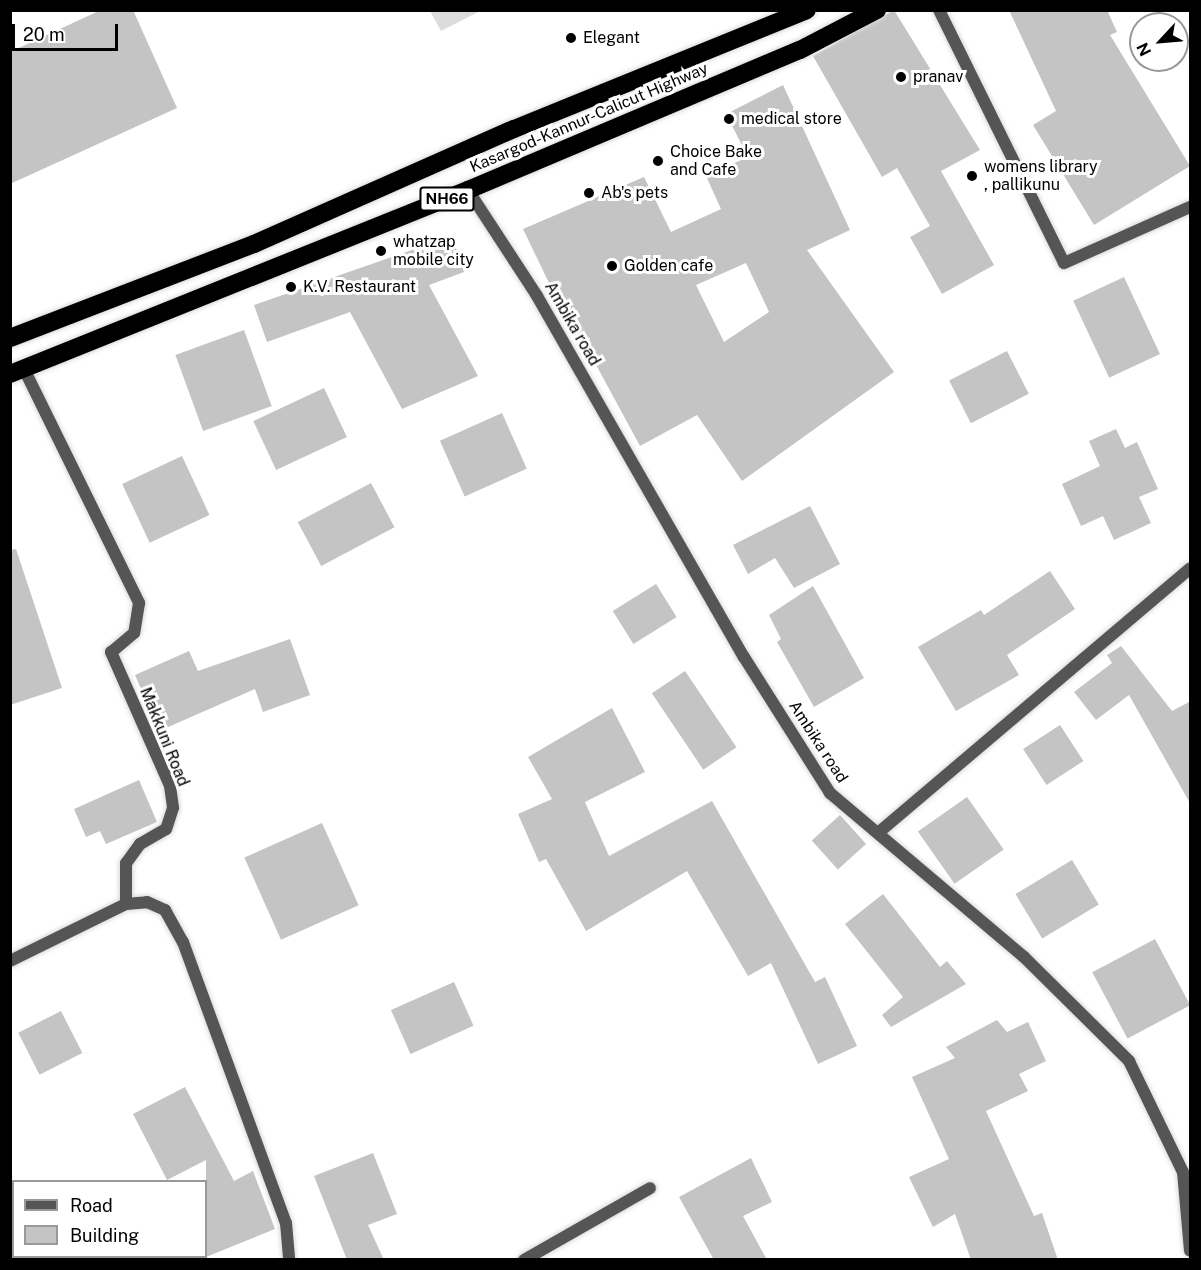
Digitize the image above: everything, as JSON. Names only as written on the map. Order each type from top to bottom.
[{"type":"highway","name":"Kasargod-Kannur-Calicut Highway","points":[[10,338],[254,244],[514,129],[807,10]]},
{"type":"highway","name":"Kasargod-Kannur-Calicut Highway","points":[[17,371],[468,190],[800,50],[877,10]]},
{"type":"street","points":[[939,10],[1064,263],[1191,207]]},
{"type":"street","name":"Ambika road","points":[[468,190],[537,296],[744,657],[830,794],[1024,957],[1129,1061],[1183,1172],[1191,1253],[1189,1260]]},
{"type":"street","name":"Makkuni Road","points":[[17,371],[139,603],[134,633],[111,652],[170,786],[172,808],[166,829],[140,844],[126,863],[126,904]]},
{"type":"street","points":[[878,833],[1191,568]]},
{"type":"street","points":[[10,961],[126,904],[147,902],[165,910],[183,942],[282,1212],[289,1260]]},
{"type":"street","points":[[524,1260],[650,1188]]},
{"type":"shaded area","points":[[430,11],[480,11],[441,31]]},
{"type":"building","points":[[101,10],[133,10],[177,108],[10,184],[10,52]]},
{"type":"building","points":[[894,10],[980,150],[941,171],[994,265],[942,294],[910,237],[930,226],[897,168],[882,177],[813,56]]},
{"type":"building","points":[[1009,10],[1107,10],[1117,32],[1110,35],[1129,66],[1129,72],[1133,72],[1190,166],[1094,225],[1033,125],[1056,111]]},
{"type":"building","points":[[783,85],[850,230],[807,250],[894,372],[742,481],[697,415],[640,446],[581,337],[576,339],[523,229],[644,177],[671,232],[721,209],[706,176],[748,157],[726,114]],"holes":[[[746,263],[769,312],[724,342],[696,285]]]},
{"type":"building","points":[[452,236],[464,272],[429,285],[478,376],[402,409],[350,312],[267,342],[254,305]]},
{"type":"building","points":[[1124,277],[1160,354],[1109,378],[1073,301]]},
{"type":"building","points":[[244,330],[272,406],[203,431],[175,355]]},
{"type":"building","points":[[1007,351],[1029,394],[971,423],[949,381]]},
{"type":"building","points":[[324,388],[347,437],[276,470],[253,421]]},
{"type":"building","points":[[502,413],[527,469],[465,496],[440,441]]},
{"type":"building","points":[[1116,429],[1125,448],[1137,442],[1158,489],[1139,497],[1151,523],[1114,540],[1103,516],[1081,526],[1062,484],[1100,466],[1089,441]]},
{"type":"building","points":[[182,456],[209,515],[150,543],[122,484]]},
{"type":"building","points":[[371,483],[394,527],[321,566],[298,522]]},
{"type":"building","points":[[810,506],[840,564],[794,588],[775,558],[748,574],[733,545]]},
{"type":"building","points":[[16,549],[62,688],[10,705],[10,550]]},
{"type":"building","points":[[1050,571],[1075,609],[1007,655],[1019,675],[956,711],[918,647],[981,610],[984,615]]},
{"type":"building","points":[[656,584],[677,617],[633,644],[613,611]]},
{"type":"building","points":[[813,586],[864,678],[814,707],[777,642],[781,639],[769,615]]},
{"type":"building","points":[[290,639],[310,695],[263,712],[255,689],[159,731],[135,675],[189,651],[198,671]]},
{"type":"building","points":[[1121,646],[1172,711],[1191,701],[1191,805],[1129,695],[1096,720],[1074,692],[1112,663],[1107,655]]},
{"type":"building","points":[[685,671],[736,747],[703,770],[652,693]]},
{"type":"building","points":[[612,708],[645,772],[585,802],[609,856],[712,801],[815,982],[825,977],[857,1046],[818,1064],[771,963],[748,976],[687,871],[586,931],[546,859],[539,862],[518,814],[552,799],[528,757]]},
{"type":"building","points":[[1060,725],[1083,761],[1047,785],[1023,749]]},
{"type":"building","points":[[139,780],[157,822],[106,844],[100,831],[86,837],[74,809]]},
{"type":"building","points":[[967,797],[1004,849],[955,884],[918,831]]},
{"type":"building","points":[[840,815],[866,844],[838,869],[812,840]]},
{"type":"building","points":[[322,823],[359,905],[281,940],[244,858]]},
{"type":"building","points":[[1072,860],[1099,905],[1042,939],[1015,894]]},
{"type":"building","points":[[883,894],[940,967],[947,961],[966,984],[891,1027],[882,1015],[903,997],[845,924]]},
{"type":"building","points":[[1155,939],[1190,1005],[1128,1039],[1092,972]]},
{"type":"building","points":[[454,982],[474,1026],[410,1054],[391,1010]]},
{"type":"building","points":[[61,1011],[82,1053],[40,1075],[18,1033]]},
{"type":"building","points":[[997,1020],[1007,1032],[1028,1022],[1046,1061],[1019,1074],[1028,1091],[986,1111],[1034,1216],[1042,1213],[1058,1260],[971,1260],[955,1214],[933,1227],[909,1177],[949,1159],[912,1077],[955,1058],[946,1047]]},
{"type":"building","points":[[185,1087],[234,1181],[253,1171],[275,1229],[207,1257],[206,1160],[167,1180],[133,1114]]},
{"type":"building","points":[[373,1153],[397,1214],[368,1225],[384,1260],[347,1260],[314,1176]]},
{"type":"building","points":[[751,1158],[772,1202],[743,1216],[767,1260],[714,1260],[679,1197]]},
{"type":"place","name":"Elegant","points":[[571,38]]},
{"type":"place","name":"pranav","points":[[901,77]]},
{"type":"place","name":"medical store","points":[[729,119]]},
{"type":"place","name":"Choice Bake and Cafe","points":[[658,161]]},
{"type":"place","name":"womens library , pallikunu","points":[[972,176]]},
{"type":"place","name":"Ab's pets","points":[[589,193]]},
{"type":"place","name":"whatzap mobile city","points":[[381,251]]},
{"type":"place","name":"Golden cafe","points":[[612,266]]},
{"type":"place","name":"K.V. Restaurant","points":[[291,287]]}]
